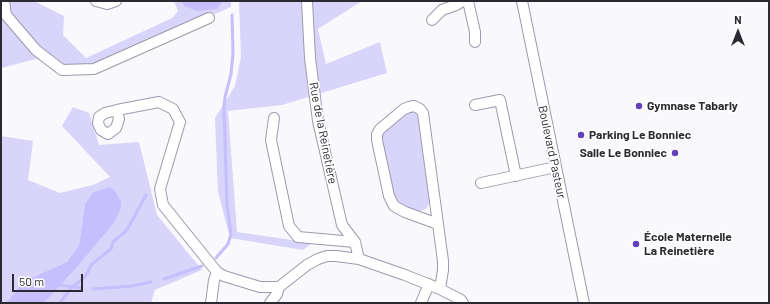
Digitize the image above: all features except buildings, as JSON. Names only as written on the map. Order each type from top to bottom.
[{"type":"street","points":[[4,1],[6,15],[36,50],[62,70],[94,69],[209,18]]},
{"type":"street","points":[[96,1],[106,4],[116,1]]},
{"type":"street","name":"Rue de la Reinetière","points":[[307,1],[310,58],[318,121],[342,225],[355,242],[359,259]]},
{"type":"street","points":[[432,20],[442,10],[463,1]]},
{"type":"street","points":[[468,1],[475,32],[475,42]]},
{"type":"street","name":"Boulevard Pasteur","points":[[522,1],[584,303]]},
{"type":"street","points":[[474,105],[500,100],[516,176]]},
{"type":"street","points":[[117,110],[159,102],[173,109],[180,122],[160,189],[164,205],[217,272],[224,276],[260,287],[279,287]]},
{"type":"street","points":[[438,224],[405,212],[394,206],[389,196],[377,134],[380,129],[404,109],[409,107],[414,106],[420,109],[423,113],[438,224],[443,261],[440,288]]},
{"type":"street","points":[[274,118],[271,140],[289,226],[298,236],[355,242]]},
{"type":"street","points":[[481,183],[556,168]]},
{"type":"street","points":[[270,303],[277,294],[279,287],[307,265],[318,258],[336,256],[359,259],[440,288],[461,300],[463,303]]},
{"type":"street","points":[[211,303],[214,280],[217,272]]},
{"type":"street","points":[[421,303],[429,284]]},
{"type":"shaded area","points":[[1,1],[34,1],[64,16],[63,35],[86,58],[172,18],[178,11],[174,1],[182,1],[184,6],[231,1],[231,7],[93,66],[62,67],[36,59],[1,68]]},
{"type":"shaded area","points":[[182,1],[221,1],[221,3],[217,9],[197,11],[184,6]]},
{"type":"shaded area","points":[[239,1],[362,1],[318,29],[326,64],[380,42],[387,73],[282,105],[228,111],[237,232],[312,243],[303,250],[230,238],[218,192],[215,118],[235,86],[241,57]]},
{"type":"shaded area","points":[[73,107],[89,113],[99,145],[139,142],[157,215],[202,270],[155,290],[151,303],[44,303],[78,266],[114,223],[92,193],[85,204],[79,245],[67,262],[24,281],[6,303],[1,303],[1,136],[33,141],[28,180],[60,193],[93,185],[110,177],[62,126]]},
{"type":"shaded area","points":[[413,111],[416,113],[419,120],[430,202],[426,209],[418,212],[402,205],[397,200],[391,188],[383,140],[383,132],[409,112]]},
{"type":"shaded area","points":[[110,187],[115,191],[121,202],[121,208],[114,223],[78,266],[44,303],[6,303],[24,281],[67,262],[79,245],[85,204],[92,193]]},
{"type":"waterway","points":[[216,258],[228,244],[231,234],[227,205],[224,107],[231,74],[233,53],[232,15]]},
{"type":"waterway","points":[[60,303],[71,288],[85,277],[92,264],[111,249],[113,242],[127,230],[146,195]]},
{"type":"waterway","points":[[164,279],[202,266]]},
{"type":"waterway","points":[[93,289],[132,286],[151,282]]},
{"type":"waterway","points":[[57,286],[60,285],[82,288]]},
{"type":"place","name":"Gymnase Tabarly","points":[[639,106]]},
{"type":"place","name":"Parking Le Bonniec","points":[[581,135]]},
{"type":"place","name":"Salle Le Bonniec","points":[[675,153]]},
{"type":"place","name":"École Maternelle La Reinetière","points":[[636,244]]}]
